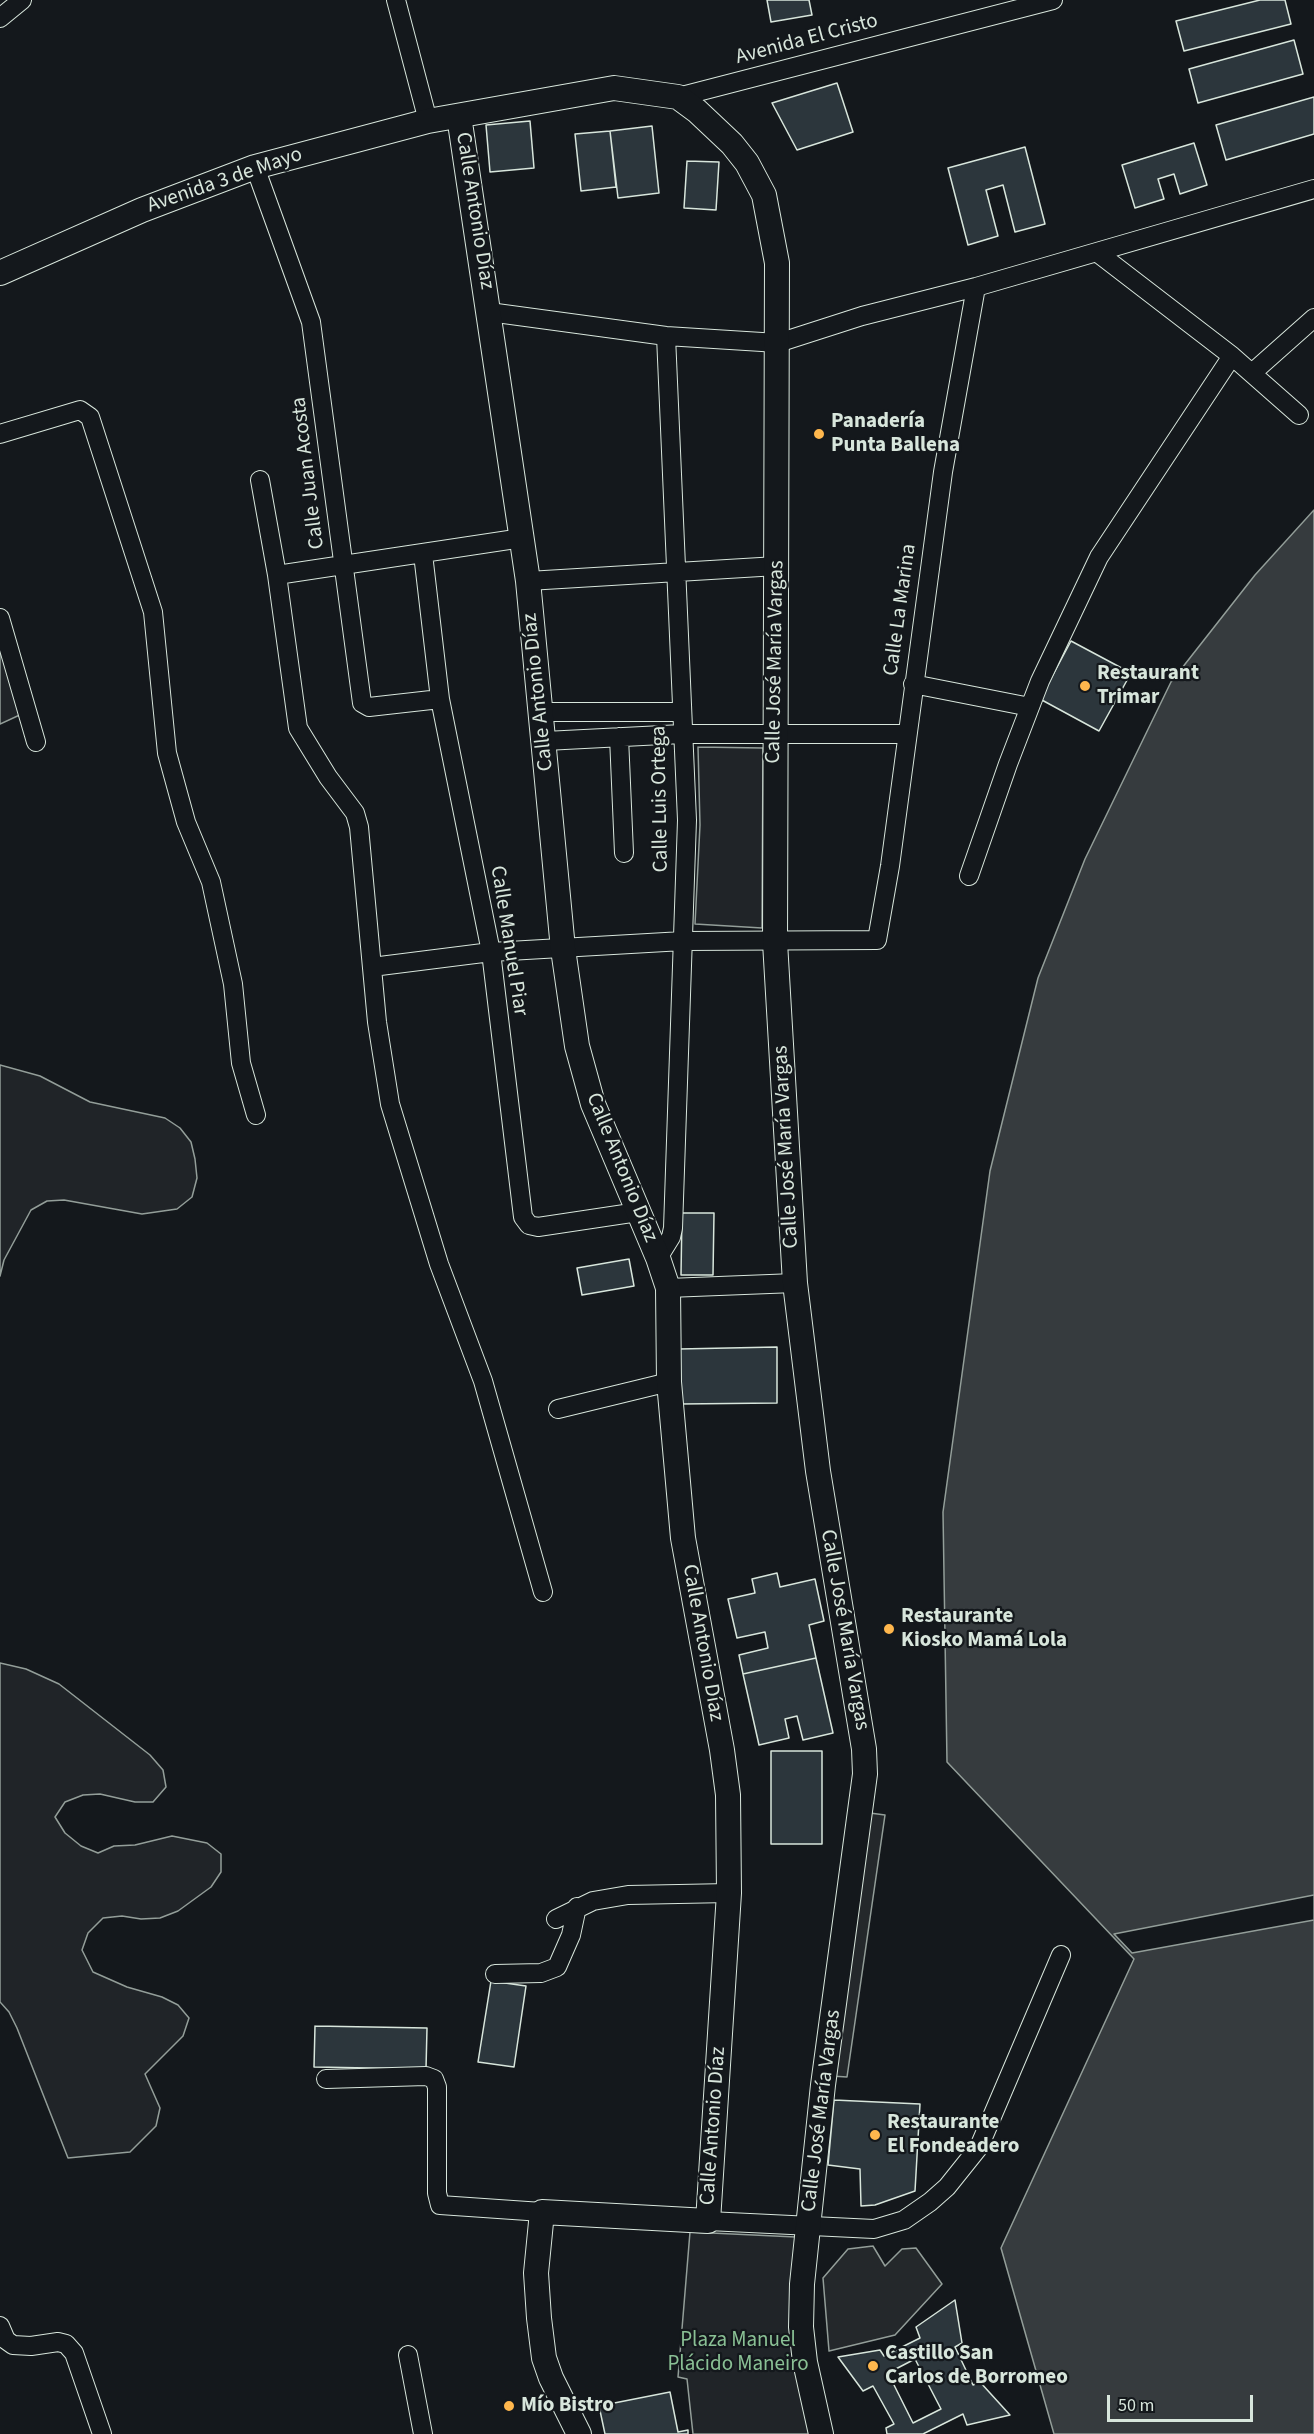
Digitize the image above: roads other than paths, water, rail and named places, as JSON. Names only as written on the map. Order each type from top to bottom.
[{"type":"street","points":[[0,18],[22,0]]},
{"type":"street","points":[[396,0],[428,121]]},
{"type":"street","name":"Avenida El Cristo","points":[[678,97],[1053,0]]},
{"type":"street","name":"Avenida 3 de Mayo","points":[[0,273],[142,210],[255,167],[428,121],[614,88],[678,97]]},
{"type":"street","name":"Calle José María Vargas","points":[[678,97],[697,111],[732,144],[747,163],[764,195],[777,263],[775,942],[795,1283],[818,1471],[864,1749],[865,1774],[823,2085],[808,2225],[801,2327],[805,2362],[821,2434]]},
{"type":"street","name":"Calle Antonio Díaz","points":[[459,116],[528,581],[545,741],[562,949],[577,1046],[593,1104],[658,1258],[668,1288],[669,1382],[683,1538],[728,1795],[729,1893],[708,2221]]},
{"type":"street","name":"Calle Juan Acosta","points":[[255,167],[311,322],[362,703],[369,707],[440,699]]},
{"type":"street","points":[[489,312],[666,336],[778,343],[862,316],[1098,253],[1314,189]]},
{"type":"street","points":[[1098,253],[1232,356],[1299,415]]},
{"type":"street","name":"Calle La Marina","points":[[775,942],[877,940],[890,866],[943,472],[976,287]]},
{"type":"street","points":[[1252,373],[1314,318]]},
{"type":"street","name":"Calle Luis Ortega","points":[[658,1258],[671,1237],[673,1228],[687,820],[666,336]]},
{"type":"street","points":[[969,876],[1030,707],[1061,632],[1100,557],[1232,356]]},
{"type":"street","points":[[0,434],[80,410],[90,417],[153,612],[167,753],[186,822],[211,882],[233,984],[242,1063],[256,1115]]},
{"type":"street","points":[[260,480],[277,575],[298,728],[328,777],[355,813],[359,827],[377,1022],[390,1104],[439,1264],[483,1381],[543,1592]]},
{"type":"street","points":[[277,575],[343,567],[522,538]]},
{"type":"street","name":"Calle Manuel Piar","points":[[423,554],[440,699],[491,952],[523,1217],[529,1225],[538,1227],[638,1212]]},
{"type":"street","points":[[528,581],[777,566]]},
{"type":"street","points":[[0,618],[36,742]]},
{"type":"street","points":[[913,684],[1030,707]]},
{"type":"street","points":[[542,712],[681,712]]},
{"type":"street","points":[[545,741],[682,734],[907,734]]},
{"type":"street","points":[[619,737],[624,853]]},
{"type":"street","points":[[372,967],[491,952],[683,941],[775,942]]},
{"type":"street","points":[[668,1288],[795,1283]]},
{"type":"street","points":[[558,1409],[669,1382]]},
{"type":"street","points":[[556,1919],[576,1907],[593,1901],[628,1895],[729,1893]]},
{"type":"street","points":[[495,1974],[540,1973],[557,1967],[571,1935],[576,1907]]},
{"type":"street","points":[[326,2079],[426,2076],[434,2079],[437,2193],[440,2205],[874,2229],[904,2220],[947,2187],[979,2147],[1061,1955]]},
{"type":"street","points":[[542,2212],[536,2273],[538,2318],[544,2358],[551,2378],[579,2434]]},
{"type":"street","points":[[0,2326],[6,2340],[13,2344],[31,2346],[58,2342],[66,2344],[74,2353],[102,2434]]},
{"type":"street","points":[[408,2355],[423,2434]]},
{"type":"place","name":"Panadería Punta Ballena","points":[[819,434]]},
{"type":"place","name":"Restaurant Trimar","points":[[1085,686]]},
{"type":"place","name":"Restaurante Kiosko Mamá Lola","points":[[889,1629]]},
{"type":"place","name":"Restaurante El Fondeadero","points":[[875,2135]]},
{"type":"place","name":"Castillo San Carlos de Borromeo","points":[[873,2366]]},
{"type":"place","name":"Mío Bistro","points":[[509,2406]]},
{"type":"park label","name":"Plaza Manuel Plácido Maneiro","points":[[738,2353]]}]
